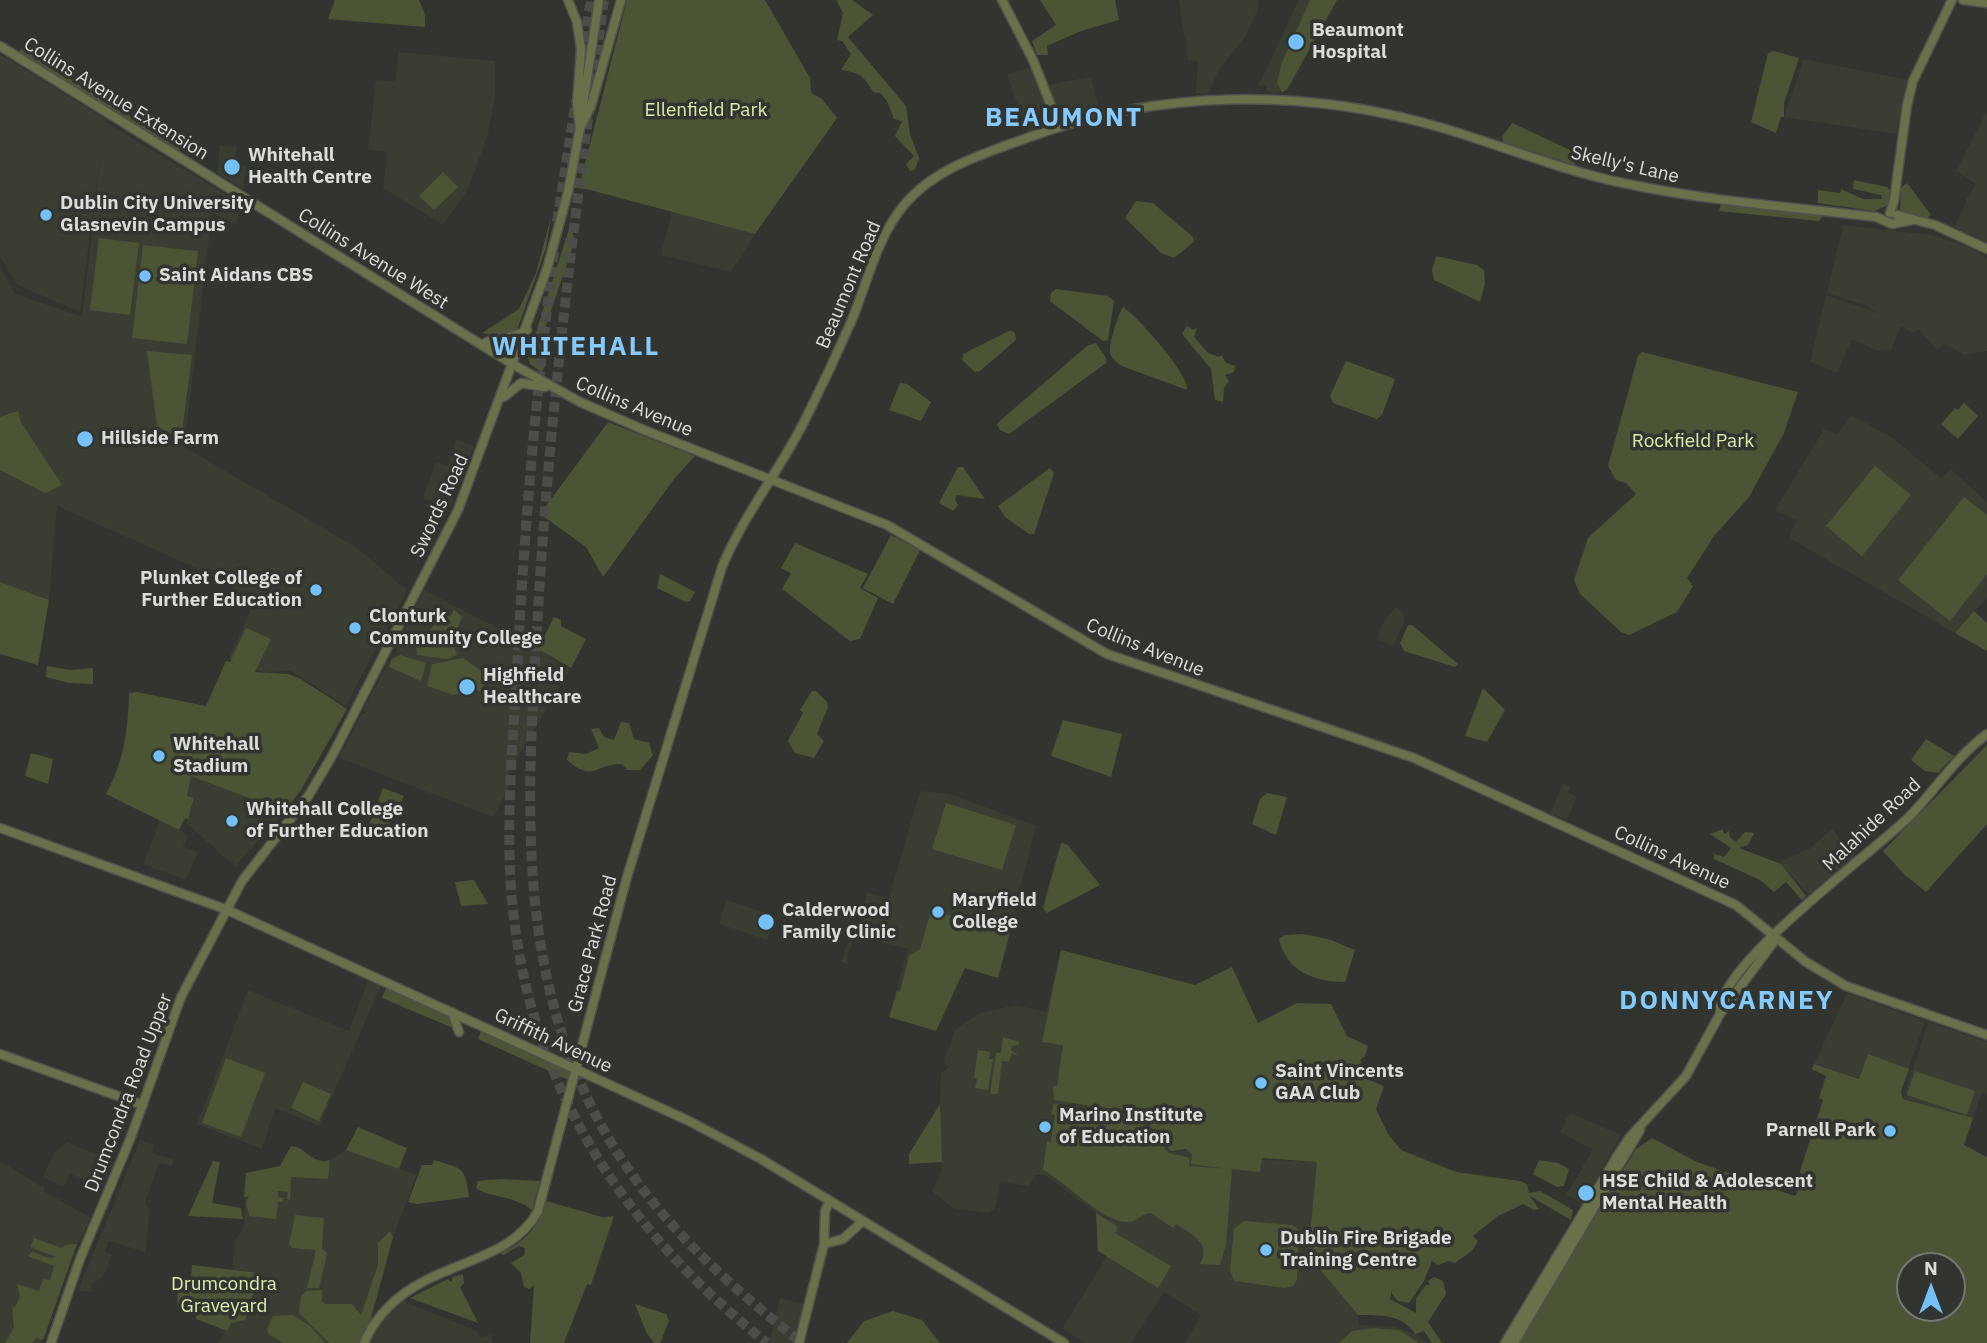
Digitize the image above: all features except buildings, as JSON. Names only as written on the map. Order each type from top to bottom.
[{"type":"main road","name":"Swords Road","points":[[568,0],[577,22],[581,49],[577,104],[580,128]]},
{"type":"main road","points":[[580,128],[599,0]]},
{"type":"main road","name":"Swords Road","points":[[254,864],[309,795],[332,756],[458,510],[527,329],[561,222],[580,128],[591,106],[621,0]]},
{"type":"main road","points":[[1002,0],[1033,60],[1059,126]]},
{"type":"main road","points":[[1893,216],[1906,105],[1913,81],[1952,0]]},
{"type":"main road","points":[[1963,0],[1987,3]]},
{"type":"main road","name":"Collins Avenue Extension","points":[[0,46],[216,180]]},
{"type":"main road","name":"Beaumont Road","points":[[771,480],[804,423],[846,333],[890,227],[904,205],[944,172],[1059,126],[1135,107],[1191,101],[1272,100],[1372,112]]},
{"type":"main road","name":"Skelly's Lane","points":[[1372,112],[1437,126],[1581,173],[1671,193],[1876,217],[1893,216],[1935,225],[1987,249]]},
{"type":"main road","name":"Collins Avenue West","points":[[216,180],[514,365]]},
{"type":"main road","points":[[482,345],[489,339],[514,338],[527,329]]},
{"type":"main road","name":"Collins Avenue","points":[[514,365],[555,389],[644,430],[887,525],[1107,654],[1414,758],[1736,905],[1788,947],[1846,986],[1987,1035]]},
{"type":"main road","points":[[501,400],[521,383],[555,389]]},
{"type":"main road","name":"Grace Park Road","points":[[363,1343],[382,1312],[400,1295],[438,1273],[503,1245],[534,1219],[634,852],[722,566],[738,532],[771,480]]},
{"type":"main road","name":"Malahide Road","points":[[1720,1014],[1719,1008],[1732,985],[1760,946],[1909,817],[1987,734]]},
{"type":"main road","name":"Griffith Avenue","points":[[0,828],[225,909],[714,1133],[1064,1343]]},
{"type":"main road","name":"Drumcondra Road Upper","points":[[51,1343],[86,1244],[143,1105],[181,997],[225,909],[254,864]]},
{"type":"main road","name":"Malahide Road","points":[[1514,1343],[1524,1319],[1555,1265],[1637,1140],[1641,1127],[1686,1076],[1720,1014],[1769,948],[1774,935]]},
{"type":"main road","points":[[1769,948],[1788,947]]},
{"type":"main road","points":[[452,1012],[459,1032]]},
{"type":"main road","points":[[0,1054],[143,1105]]},
{"type":"main road","points":[[799,1343],[824,1244],[825,1211],[830,1201]]},
{"type":"main road","points":[[824,1244],[843,1239],[863,1221]]},
{"type":"main road","name":"Malahide Road","points":[[1505,1343],[1524,1319]]},
{"type":"shaded area","points":[[1179,0],[1258,0],[1258,9],[1246,36],[1221,67],[1208,93],[1196,94],[1198,62],[1188,60]]},
{"type":"shaded area","name":"Beaumont Hospital","points":[[1299,0],[1337,0],[1288,90],[1277,94],[1267,91],[1266,85],[1258,86]]},
{"type":"shaded area","points":[[399,52],[495,61],[495,98],[487,138],[467,191],[443,225],[383,188],[387,152],[368,150],[376,80],[395,82]]},
{"type":"shaded area","points":[[0,54],[105,119],[105,122],[240,203],[237,225],[212,213],[184,447],[356,547],[407,590],[346,706],[291,671],[263,672],[229,659],[254,602],[203,571],[57,506],[49,600],[0,582],[0,266],[14,293],[82,317],[101,152],[80,312],[17,285],[0,257]]},
{"type":"shaded area","points":[[1804,59],[1908,80],[1896,134],[1784,117]]},
{"type":"shaded area","points":[[1031,66],[1040,86],[1091,77],[1099,110],[1027,132],[1007,75]]},
{"type":"shaded area","points":[[1987,111],[1987,243],[1954,227],[1967,201],[1965,198],[1969,197],[1976,184],[1956,171]]},
{"type":"shaded area","name":"Whitehall Health Centre","points":[[220,145],[237,147],[235,162],[247,166],[243,189],[217,173]]},
{"type":"shaded area","points":[[672,211],[755,234],[731,272],[661,255]]},
{"type":"shaded area","points":[[1843,225],[1932,235],[1973,249],[1987,259],[1987,351],[1964,355],[1945,344],[1937,350],[1919,330],[1912,332],[1901,326],[1891,350],[1875,350],[1852,339],[1837,373],[1810,362],[1826,295],[1880,314],[1865,305],[1827,293]]},
{"type":"shaded area","points":[[1851,415],[1890,436],[1941,478],[1951,469],[1987,502],[1987,597],[1955,633],[1789,538],[1796,520],[1775,510],[1824,429],[1837,435]]},
{"type":"shaded area","points":[[456,439],[474,446],[450,508],[423,498],[436,462],[447,466]]},
{"type":"shaded area","name":"Highfield Healthcare","points":[[424,590],[538,649],[570,670],[508,773],[514,778],[493,817],[339,758],[362,713],[366,714],[364,708],[392,657],[398,655],[396,646]]},
{"type":"shaded area","points":[[1396,607],[1403,613],[1405,621],[1391,646],[1377,639],[1384,621]]},
{"type":"shaded area","name":"Whitehall College of Further Education","points":[[191,776],[249,798],[261,810],[269,809],[279,818],[235,866],[187,824],[194,798],[187,796]]},
{"type":"shaded area","points":[[1563,783],[1571,787],[1568,792],[1577,797],[1567,820],[1550,813]]},
{"type":"shaded area","name":"Maryfield College","points":[[920,791],[950,794],[1036,826],[998,977],[965,967],[961,970],[934,1029],[890,1015],[908,949],[855,936],[847,957],[848,964],[841,962],[852,930],[857,930],[867,893],[889,898]]},
{"type":"shaded area","points":[[160,820],[188,835],[183,847],[198,852],[186,880],[143,864]]},
{"type":"shaded area","points":[[1832,829],[1854,856],[1809,894],[1778,862],[1809,849]]},
{"type":"shaded area","points":[[726,900],[775,916],[767,940],[719,924]]},
{"type":"shaded area","name":"Marino Institute of Education","points":[[1061,950],[1195,985],[1232,967],[1140,1114],[1173,1152],[1189,1149],[1268,1160],[1318,1162],[1308,1255],[1358,1315],[1358,1325],[1392,1326],[1415,1334],[1428,1343],[1185,1343],[1201,1315],[1164,1292],[1131,1343],[1086,1343],[1062,1329],[1107,1256],[1098,1251],[1096,1213],[1045,1175],[1036,1175],[1029,1186],[1000,1182],[995,1209],[988,1213],[952,1208],[932,1191],[942,1171],[939,1134],[941,1073],[949,1067],[943,1062],[956,1029],[980,1013],[1016,1005],[1046,1012]]},
{"type":"shaded area","points":[[368,981],[381,986],[319,1126],[275,1108],[262,1149],[197,1124],[248,990],[349,1031]]},
{"type":"shaded area","points":[[1846,995],[1925,1021],[1901,1091],[1814,1064]]},
{"type":"shaded area","points":[[1928,1022],[1987,1042],[1987,1095],[1982,1093],[1973,1118],[1903,1099]]},
{"type":"shaded area","points":[[1570,1113],[1621,1135],[1583,1204],[1566,1195],[1593,1150],[1560,1132]]},
{"type":"shaded area","points":[[140,1140],[154,1145],[152,1153],[174,1159],[172,1166],[159,1163],[145,1203],[150,1211],[145,1252],[109,1241],[105,1251],[112,1255],[103,1277],[91,1285],[92,1292],[78,1291]]},
{"type":"shaded area","points":[[67,1142],[113,1162],[102,1186],[70,1174],[64,1187],[43,1177],[54,1153]]},
{"type":"shaded area","points":[[346,1150],[417,1175],[393,1237],[371,1318],[359,1343],[218,1343],[259,1273],[232,1269],[235,1241],[244,1227],[246,1173],[328,1161]]},
{"type":"shaded area","points":[[0,1161],[91,1218],[77,1244],[42,1343],[0,1343]]},
{"type":"shaded area","points":[[404,1297],[407,1303],[477,1331],[480,1338],[491,1334],[493,1343],[369,1343],[387,1314]]},
{"type":"shaded area","points":[[780,1298],[804,1304],[794,1343],[769,1343]]},
{"type":"green space","points":[[335,0],[419,0],[425,14],[425,27],[328,19]]},
{"type":"green space","name":"Ellenfield Park","points":[[627,0],[765,0],[810,78],[811,93],[822,99],[837,118],[755,234],[579,187]]},
{"type":"green space","points":[[836,0],[852,0],[873,15],[848,37],[906,106],[910,134],[919,158],[915,170],[910,171],[906,164],[914,156],[895,136],[902,121],[894,119],[887,101],[880,93],[873,92],[862,77],[841,70],[851,54],[842,41],[837,40],[843,13]]},
{"type":"green space","points":[[1040,0],[1115,0],[1119,20],[1081,31],[1047,46],[1048,55],[1037,55],[1032,41],[1056,25]]},
{"type":"green space","points":[[1310,0],[1337,0],[1287,89],[1282,92],[1277,83],[1281,65]]},
{"type":"green space","points":[[22,49],[181,148],[179,151],[18,52]]},
{"type":"green space","points":[[1774,51],[1799,58],[1784,103],[1784,117],[1781,117],[1776,133],[1751,122],[1768,53]]},
{"type":"green space","points":[[1512,123],[1581,155],[1574,165],[1503,142],[1502,137]]},
{"type":"green space","points":[[443,172],[458,187],[434,210],[419,196]]},
{"type":"green space","points":[[1854,180],[1887,187],[1890,190],[1888,205],[1874,211],[1818,203],[1818,190],[1840,193],[1841,189],[1863,199],[1882,199],[1881,195],[1853,189]]},
{"type":"green space","points":[[1907,183],[1931,215],[1927,218],[1900,211],[1901,188]]},
{"type":"green space","points":[[1136,201],[1153,203],[1193,237],[1194,242],[1174,258],[1161,253],[1125,218]]},
{"type":"green space","points":[[1721,204],[1823,216],[1819,221],[1719,211]]},
{"type":"green space","points":[[551,217],[546,248],[516,333],[497,336],[482,333],[519,309],[536,273]]},
{"type":"green space","points":[[569,229],[572,230],[575,241],[535,357],[545,367],[541,372],[530,364],[528,357]]},
{"type":"green space","points":[[99,238],[139,243],[130,315],[90,310]]},
{"type":"green space","points":[[143,245],[198,251],[187,344],[132,338]]},
{"type":"green space","points":[[1436,256],[1477,265],[1484,270],[1485,284],[1480,302],[1434,280],[1432,270]]},
{"type":"green space","points":[[1056,289],[1108,296],[1114,301],[1108,340],[1103,341],[1050,301],[1051,293]]},
{"type":"green space","points":[[1123,307],[1151,334],[1172,360],[1186,383],[1187,390],[1122,366],[1113,359],[1110,353],[1111,344]]},
{"type":"green space","points":[[1187,326],[1193,330],[1197,328],[1194,337],[1208,353],[1219,357],[1222,355],[1225,362],[1235,366],[1234,372],[1225,375],[1229,381],[1224,388],[1223,402],[1215,400],[1211,369],[1182,334]]},
{"type":"green space","points":[[1011,330],[1015,333],[1016,340],[980,371],[975,372],[962,360],[963,354]]},
{"type":"green space","points":[[1096,343],[1106,358],[1106,363],[1009,434],[1000,430],[997,424],[1002,419],[1087,346]]},
{"type":"green space","points":[[147,351],[192,355],[181,439],[157,426]]},
{"type":"green space","name":"Rockfield Park","points":[[1642,352],[1798,392],[1784,433],[1749,497],[1714,536],[1687,578],[1693,586],[1677,612],[1629,635],[1621,632],[1580,594],[1574,580],[1588,538],[1636,494],[1626,483],[1616,480],[1608,466],[1638,356]]},
{"type":"green space","points":[[1346,361],[1395,379],[1382,415],[1377,419],[1333,403],[1330,396]]},
{"type":"green space","points":[[900,383],[907,384],[931,402],[921,421],[889,410]]},
{"type":"green space","points":[[1964,403],[1978,416],[1958,439],[1941,424],[1955,408],[1958,410]]},
{"type":"green space","points":[[18,411],[21,422],[62,485],[45,493],[0,470],[0,417]]},
{"type":"green space","points":[[608,422],[695,456],[674,479],[603,577],[586,547],[540,514]]},
{"type":"green space","points":[[1875,466],[1911,495],[1862,556],[1826,526]]},
{"type":"green space","points":[[958,467],[963,467],[985,499],[957,495],[955,499],[958,505],[953,511],[939,503]]},
{"type":"green space","points":[[1050,468],[1054,473],[1034,534],[1029,534],[1005,517],[998,506]]},
{"type":"green space","points":[[1964,497],[1987,515],[1987,574],[1950,621],[1898,580]]},
{"type":"green space","points":[[891,535],[920,550],[893,604],[863,588]]},
{"type":"green space","points":[[795,543],[868,574],[860,588],[878,598],[860,639],[850,641],[782,589],[791,573],[781,568]]},
{"type":"green space","points":[[660,574],[695,592],[690,601],[686,602],[657,588]]},
{"type":"green space","points":[[0,582],[49,600],[38,665],[0,654]]},
{"type":"green space","points":[[454,610],[462,617],[452,639],[457,655],[447,659],[417,655],[415,636],[426,641],[439,611],[450,617]]},
{"type":"green space","points":[[1974,611],[1987,623],[1987,651],[1955,633]]},
{"type":"green space","points":[[554,617],[561,620],[561,626],[586,639],[571,668],[538,649]]},
{"type":"green space","points":[[1408,625],[1412,625],[1458,664],[1455,667],[1404,651],[1400,643]]},
{"type":"green space","points":[[246,628],[271,639],[255,672],[288,674],[299,678],[347,709],[301,790],[279,818],[269,809],[261,810],[249,798],[191,776],[187,796],[194,798],[188,819],[185,818],[179,830],[106,794],[124,745],[129,693],[137,692],[206,706],[226,661],[230,662]]},
{"type":"green space","points":[[400,655],[426,663],[421,681],[389,667],[392,659]]},
{"type":"green space","points":[[463,658],[484,673],[487,681],[479,692],[474,688],[464,687],[461,693],[453,695],[427,686],[432,664]]},
{"type":"green space","points":[[47,666],[71,670],[93,668],[93,684],[69,683],[46,677]]},
{"type":"green space","points":[[1483,688],[1505,710],[1487,742],[1465,736]]},
{"type":"green space","points":[[812,691],[816,691],[827,702],[828,707],[817,734],[824,741],[814,758],[795,753],[788,741],[803,713],[800,710]]},
{"type":"green space","points":[[1063,720],[1122,734],[1111,777],[1051,756]]},
{"type":"green space","points":[[621,722],[629,723],[634,739],[649,743],[653,755],[640,770],[627,770],[622,764],[589,771],[576,767],[567,760],[569,752],[586,754],[599,748],[591,729],[599,728],[604,737],[614,740]]},
{"type":"green space","points":[[1926,739],[1954,756],[1938,773],[1925,771],[1911,760]]},
{"type":"green space","points":[[1987,745],[1987,824],[1926,892],[1904,874],[1883,851]]},
{"type":"green space","points":[[31,753],[53,759],[48,784],[25,776]]},
{"type":"green space","points":[[383,788],[404,796],[392,821],[382,831],[369,825]]},
{"type":"green space","points":[[1267,793],[1287,797],[1276,835],[1252,824],[1260,799]]},
{"type":"green space","points":[[946,803],[1016,825],[1002,870],[932,849]]},
{"type":"green space","points":[[1723,829],[1724,834],[1729,831],[1730,837],[1736,842],[1745,832],[1754,833],[1748,845],[1739,848],[1781,864],[1806,896],[1802,900],[1786,882],[1774,892],[1760,880],[1714,859],[1714,854],[1724,857],[1731,848],[1710,834]]},
{"type":"green space","points":[[1061,843],[1068,845],[1100,885],[1047,913],[1043,908]]},
{"type":"green space","points":[[474,880],[488,904],[461,906],[455,882]]},
{"type":"green space","points":[[931,910],[1010,932],[998,978],[965,968],[936,1031],[889,1017],[897,991],[900,992],[909,956],[920,949]]},
{"type":"green space","points":[[1304,934],[1331,940],[1355,950],[1345,982],[1312,977],[1295,967],[1288,959],[1279,939],[1284,935]]},
{"type":"green space","points":[[1061,950],[1195,985],[1232,967],[1258,1023],[1297,1003],[1331,1004],[1347,1036],[1368,1046],[1365,1056],[1360,1060],[1370,1080],[1384,1086],[1376,1109],[1388,1134],[1401,1150],[1456,1172],[1520,1181],[1527,1184],[1529,1193],[1540,1191],[1573,1210],[1571,1220],[1530,1196],[1539,1209],[1534,1210],[1523,1204],[1498,1216],[1473,1236],[1478,1241],[1472,1251],[1455,1263],[1449,1261],[1438,1265],[1432,1261],[1424,1281],[1409,1303],[1398,1301],[1392,1294],[1392,1289],[1390,1299],[1416,1313],[1416,1298],[1426,1285],[1430,1285],[1428,1281],[1434,1277],[1443,1281],[1446,1294],[1428,1322],[1442,1343],[1432,1343],[1424,1331],[1415,1334],[1410,1327],[1397,1319],[1358,1315],[1308,1255],[1317,1162],[1262,1158],[1260,1172],[1232,1169],[1226,1245],[1220,1265],[1200,1264],[1203,1250],[1198,1240],[1176,1224],[1173,1228],[1151,1213],[1130,1222],[1106,1215],[1043,1170],[1047,1141],[1051,1142],[1052,1132],[1048,1132],[1049,1126],[1053,1126],[1055,1115],[1051,1114],[1054,1104],[1139,1117],[1169,1153],[1190,1158],[1189,1166],[1228,1169],[1191,1164],[1192,1155],[1186,1149],[1171,1151],[1140,1114],[1054,1100],[1053,1086],[1057,1086],[1063,1045],[1042,1042]]},
{"type":"green space","points":[[389,980],[460,1011],[453,1028],[382,998]]},
{"type":"green space","points":[[481,1031],[572,1069],[569,1080],[478,1039]]},
{"type":"green space","points":[[1003,1037],[1019,1042],[1019,1045],[1012,1046],[1011,1050],[1018,1055],[1011,1054],[1009,1062],[1002,1061],[998,1094],[990,1094],[996,1053],[1001,1053]]},
{"type":"green space","points":[[978,1050],[990,1052],[989,1059],[993,1059],[988,1090],[975,1088]]},
{"type":"green space","points":[[1868,1054],[1909,1069],[1901,1091],[1903,1099],[1973,1118],[1964,1145],[1987,1157],[1987,1343],[1518,1343],[1636,1149],[1652,1138],[1697,1162],[1795,1196],[1802,1183],[1800,1171],[1823,1100],[1819,1098],[1826,1076],[1812,1069],[1814,1064],[1859,1079]]},
{"type":"green space","points":[[226,1058],[265,1073],[241,1137],[202,1123]]},
{"type":"green space","points":[[1915,1071],[1975,1091],[1967,1115],[1907,1095]]},
{"type":"green space","points":[[303,1082],[331,1094],[319,1121],[291,1108]]},
{"type":"green space","points":[[940,1104],[942,1162],[909,1164],[909,1154]]},
{"type":"green space","points":[[358,1127],[407,1148],[399,1169],[346,1150]]},
{"type":"green space","points":[[291,1146],[318,1160],[330,1160],[328,1179],[291,1177],[290,1200],[287,1199],[288,1192],[278,1191],[278,1197],[284,1198],[283,1202],[278,1202],[276,1219],[249,1216],[246,1203],[249,1196],[244,1197],[246,1173],[280,1166]]},
{"type":"green space","points":[[434,1160],[452,1165],[464,1174],[469,1197],[417,1204],[408,1202],[422,1165],[432,1165]]},
{"type":"green space","points":[[1539,1160],[1558,1163],[1569,1169],[1564,1186],[1557,1187],[1533,1174]]},
{"type":"green space","points":[[213,1161],[220,1162],[212,1203],[241,1208],[243,1219],[188,1216]]},
{"type":"green space","points":[[478,1181],[540,1181],[532,1210],[476,1188]]},
{"type":"green space","points":[[546,1201],[602,1217],[614,1216],[591,1285],[587,1284],[564,1343],[530,1343],[534,1285],[529,1289],[524,1287],[521,1273],[511,1263],[524,1255],[525,1248],[519,1246],[504,1255],[500,1253],[517,1244],[529,1233],[539,1219]]},
{"type":"green space","points":[[1096,1213],[1118,1227],[1115,1233],[1171,1266],[1158,1288],[1098,1251]]},
{"type":"green space","points":[[295,1215],[324,1218],[322,1248],[327,1254],[319,1288],[307,1288],[316,1250],[292,1248],[289,1244]]},
{"type":"green space","points":[[1244,1221],[1292,1225],[1299,1230],[1297,1280],[1293,1286],[1285,1288],[1234,1281],[1230,1270],[1234,1229]]},
{"type":"green space","points":[[390,1231],[393,1237],[371,1318],[359,1343],[329,1343],[299,1313],[301,1296],[306,1291],[322,1290],[322,1301],[325,1304],[352,1304],[361,1315],[378,1265],[378,1243]]},
{"type":"green space","points":[[34,1238],[62,1248],[65,1245],[77,1244],[43,1340],[36,1338],[32,1343],[5,1343],[14,1328],[12,1306],[15,1307],[20,1296],[17,1284],[39,1291],[43,1279],[50,1280],[54,1266],[28,1256],[32,1252],[48,1258],[56,1257],[30,1247]]},
{"type":"green space","name":"Drumcondra Graveyard","points":[[192,1265],[260,1273],[245,1320],[231,1323],[227,1331],[196,1319],[195,1305],[178,1308],[177,1291],[190,1292]]},
{"type":"green space","points":[[463,1274],[464,1284],[460,1287],[478,1323],[410,1298],[448,1279],[451,1282],[453,1277]]},
{"type":"green space","points":[[635,1304],[666,1314],[669,1321],[660,1343],[654,1343],[646,1332]]},
{"type":"green space","points":[[893,1311],[922,1320],[940,1343],[847,1343],[864,1321]]},
{"type":"green space","points":[[292,1315],[309,1325],[325,1343],[284,1343],[269,1335],[267,1329],[273,1316]]},
{"type":"green space","points":[[1373,1328],[1399,1330],[1419,1343],[1339,1343],[1352,1331]]},
{"type":"tunnel","points":[[582,56],[591,0]]},
{"type":"tunnel","points":[[604,0],[565,305],[543,534],[530,790],[536,909],[545,967],[559,1025],[580,1082],[622,1160],[674,1227],[703,1257],[802,1343]]},
{"type":"tunnel","points":[[557,222],[576,100]]},
{"type":"tunnel","points":[[554,252],[528,502],[511,762],[510,871],[517,943],[533,1011],[555,1076],[585,1136],[621,1193],[664,1246],[713,1296],[767,1343]]},
{"type":"place","name":"Beaumont Hospital","points":[[1296,42]]},
{"type":"place","name":"Whitehall Health Centre","points":[[232,167]]},
{"type":"place","name":"Dublin City University Glasnevin Campus","points":[[46,215]]},
{"type":"place","name":"Saint Aidans CBS","points":[[145,276]]},
{"type":"place","name":"Hillside Farm","points":[[85,439]]},
{"type":"place","name":"Plunket College of Further Education","points":[[316,590]]},
{"type":"place","name":"Clonturk Community College","points":[[355,628]]},
{"type":"place","name":"Highfield Healthcare","points":[[467,687]]},
{"type":"place","name":"Whitehall Stadium","points":[[159,756]]},
{"type":"place","name":"Whitehall College of Further Education","points":[[232,821]]},
{"type":"place","name":"Maryfield College","points":[[938,912]]},
{"type":"place","name":"Calderwood Family Clinic","points":[[766,922]]},
{"type":"place","name":"Saint Vincents GAA Club","points":[[1261,1083]]},
{"type":"place","name":"Marino Institute of Education","points":[[1045,1127]]},
{"type":"place","name":"Parnell Park","points":[[1890,1131]]},
{"type":"place","name":"HSE Child & Adolescent Mental Health","points":[[1586,1193]]},
{"type":"place","name":"Dublin Fire Brigade Training Centre","points":[[1266,1250]]},
{"type":"district","name":"BEAUMONT","points":[[1064,118]]},
{"type":"district","name":"WHITEHALL","points":[[576,347]]},
{"type":"district","name":"DONNYCARNEY","points":[[1727,1001]]}]
